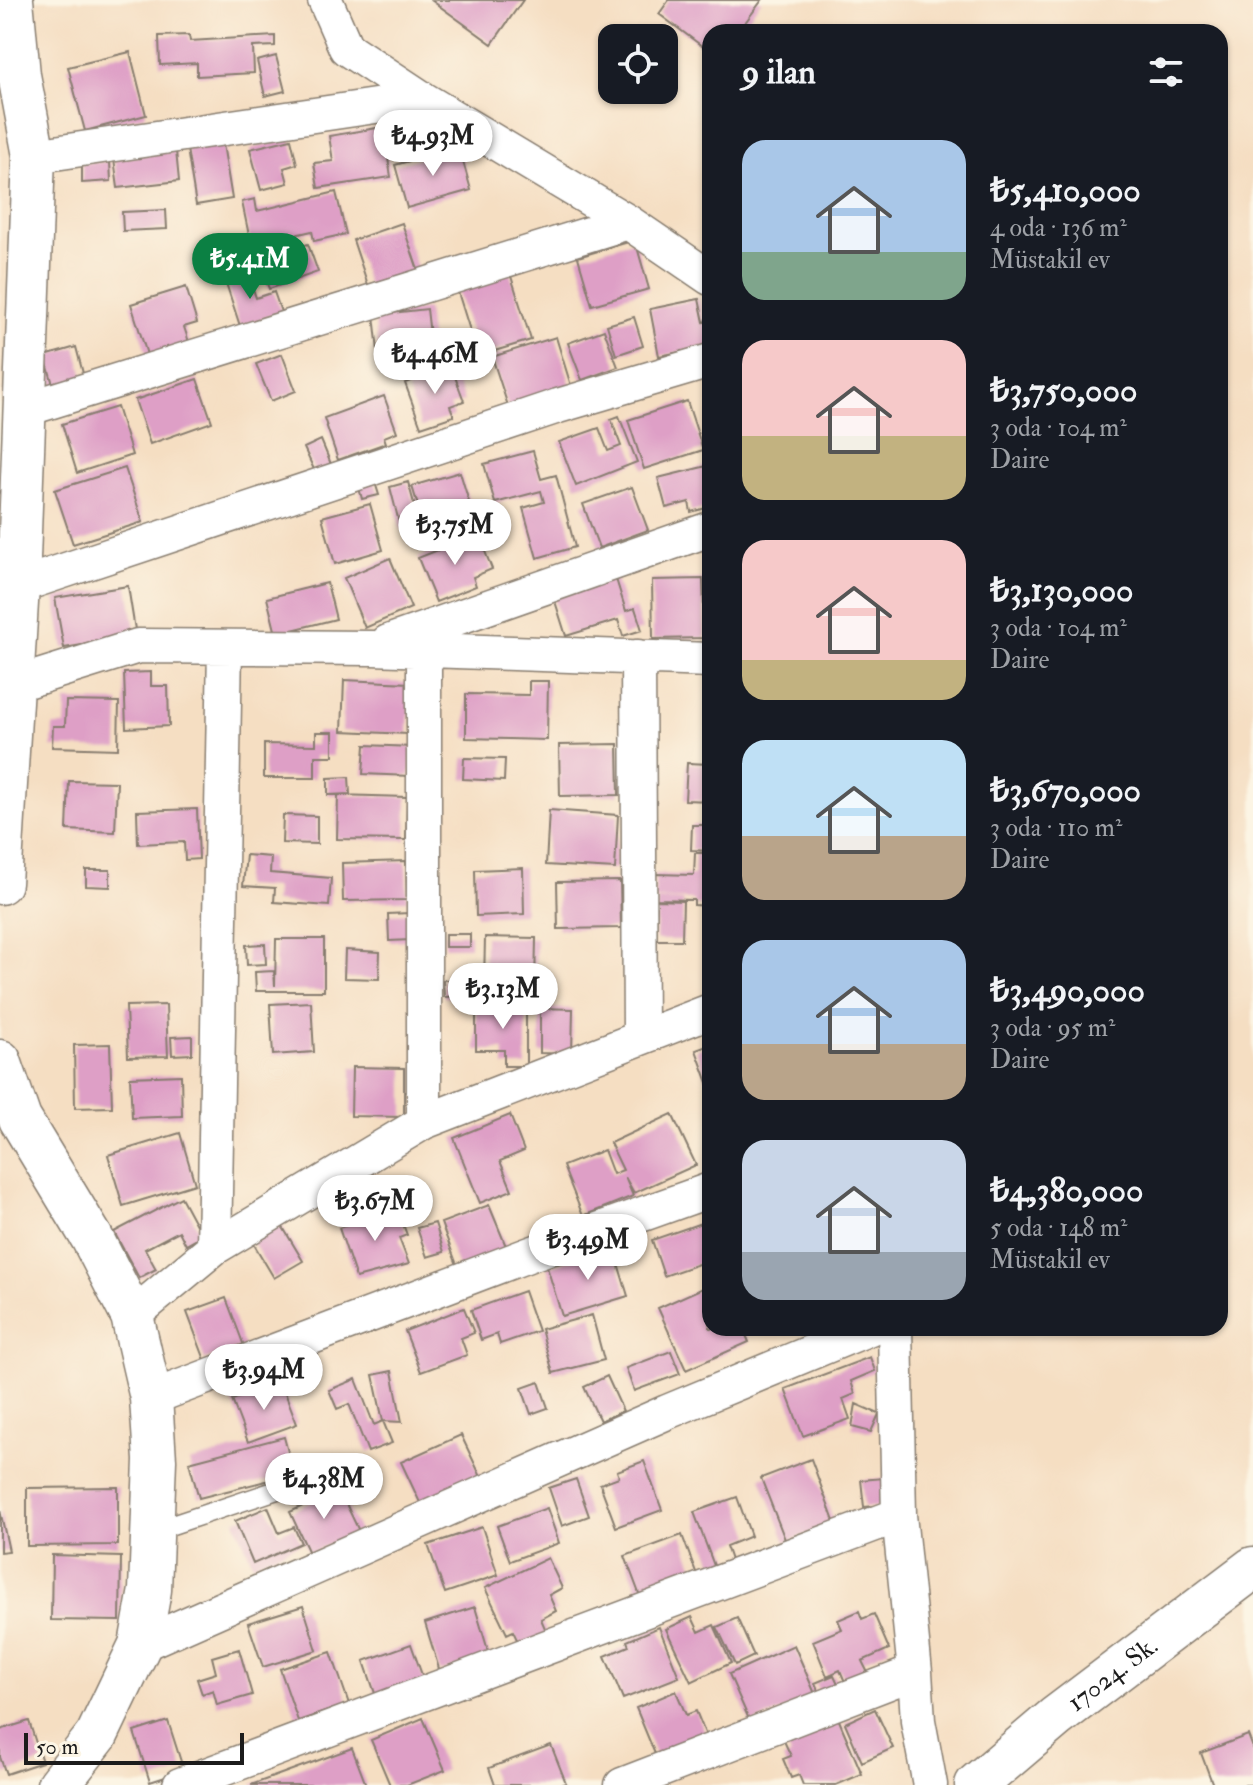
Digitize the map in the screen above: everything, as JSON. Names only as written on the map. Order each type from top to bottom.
[{"type":"street","points":[[0,883],[18,586],[34,156],[19,75],[12,0]]},
{"type":"street","points":[[325,0],[346,48],[423,99],[628,222],[702,273]]},
{"type":"street","points":[[34,156],[423,99]]},
{"type":"street","points":[[26,409],[628,222]]},
{"type":"street","points":[[18,586],[558,406],[702,363]]},
{"type":"street","points":[[372,648],[702,532]]},
{"type":"street","points":[[13,685],[138,646],[372,648],[702,660]]},
{"type":"street","points":[[214,1248],[225,647]]},
{"type":"street","points":[[424,651],[424,1122]]},
{"type":"street","points":[[638,657],[640,1037]]},
{"type":"street","points":[[132,1316],[214,1248],[424,1122],[702,1014]]},
{"type":"street","points":[[0,1061],[20,1119],[92,1238],[132,1316],[151,1398],[155,1460],[150,1590],[140,1645],[97,1735],[58,1785]]},
{"type":"street","points":[[151,1398],[702,1193]]},
{"type":"street","points":[[140,1645],[667,1412],[851,1336]]},
{"type":"street","points":[[895,1336],[899,1515],[918,1721],[930,1785]]},
{"type":"street","points":[[180,1785],[899,1515]]},
{"type":"street","name":"17024. Sk.","points":[[976,1785],[1056,1717],[1253,1568]]},
{"type":"street","points":[[622,1785],[915,1672]]},
{"type":"lane","points":[[151,1532],[295,1484]]},
{"type":"building","points":[[431,0],[523,0],[492,44]]},
{"type":"building","points":[[669,0],[762,0],[744,24],[702,24],[702,46],[678,28],[678,24],[672,24],[659,14]]},
{"type":"building","points":[[189,35],[190,41],[275,36],[275,46],[253,47],[254,73],[197,76],[197,63],[160,65],[159,36]]},
{"type":"building","points":[[130,52],[146,115],[85,131],[68,67]]},
{"type":"building","points":[[276,56],[285,91],[265,96],[257,61]]},
{"type":"building","points":[[383,127],[391,177],[318,188],[314,163],[333,161],[329,136]]},
{"type":"building","points":[[291,139],[297,164],[284,168],[288,183],[261,190],[250,149]]},
{"type":"building","points":[[223,144],[232,199],[196,205],[187,149]]},
{"type":"building","points":[[459,147],[471,190],[407,208],[395,165]]},
{"type":"building","points":[[176,151],[179,181],[118,188],[114,159]]},
{"type":"building","points":[[110,162],[111,181],[82,183],[82,163]]},
{"type":"building","points":[[336,192],[346,234],[314,241],[312,231],[251,245],[242,202],[255,199],[257,211]]},
{"type":"building","points":[[166,210],[167,229],[123,231],[122,212]]},
{"type":"building","points":[[402,223],[419,273],[370,291],[353,240]]},
{"type":"building","points":[[635,240],[649,289],[592,305],[578,257]]},
{"type":"building","points":[[308,244],[318,272],[269,289],[259,260]]},
{"type":"building","points":[[248,273],[256,298],[274,292],[281,312],[240,326],[225,280]]},
{"type":"building","points":[[510,273],[531,340],[478,356],[457,289]]},
{"type":"building","points":[[186,287],[197,323],[184,327],[192,351],[150,364],[131,304]]},
{"type":"building","points":[[699,299],[702,348],[659,356],[650,309]]},
{"type":"building","points":[[427,309],[432,353],[379,360],[374,315]]},
{"type":"building","points":[[634,317],[643,346],[616,355],[607,325]]},
{"type":"building","points":[[604,330],[618,367],[582,380],[568,343]]},
{"type":"building","points":[[556,337],[572,389],[509,409],[492,357]]},
{"type":"building","points":[[76,347],[85,381],[54,388],[45,356]]},
{"type":"building","points":[[282,354],[296,391],[271,401],[256,364]]},
{"type":"building","points":[[451,366],[464,401],[450,406],[454,416],[421,427],[405,383]]},
{"type":"building","points":[[197,379],[212,422],[150,444],[135,400]]},
{"type":"building","points":[[384,396],[397,432],[384,437],[386,443],[338,460],[324,418]]},
{"type":"building","points":[[687,401],[702,450],[644,469],[628,420]]},
{"type":"building","points":[[117,407],[132,455],[77,473],[62,424]]},
{"type":"building","points":[[619,416],[637,462],[576,486],[559,442],[599,428],[608,451],[621,446],[611,419]]},
{"type":"building","points":[[321,440],[333,469],[317,476],[304,448]]},
{"type":"building","points":[[533,451],[541,479],[556,475],[575,547],[537,558],[523,508],[544,502],[541,491],[495,503],[484,464]]},
{"type":"building","points":[[702,467],[702,509],[691,512],[689,502],[666,508],[658,478]]},
{"type":"building","points":[[125,468],[143,522],[73,544],[55,490]]},
{"type":"building","points":[[460,472],[475,522],[427,536],[412,486]]},
{"type":"building","points":[[374,479],[379,495],[362,499],[358,484]]},
{"type":"building","points":[[408,482],[420,525],[401,530],[390,487]]},
{"type":"building","points":[[632,487],[648,530],[599,548],[583,504]]},
{"type":"building","points":[[370,504],[383,550],[335,564],[322,517]]},
{"type":"building","points":[[478,534],[492,569],[473,577],[476,586],[436,602],[418,558]]},
{"type":"building","points":[[390,558],[411,608],[365,628],[344,578]]},
{"type":"building","points":[[616,579],[626,611],[635,608],[642,630],[623,636],[618,620],[566,636],[554,598]]},
{"type":"building","points":[[702,579],[702,638],[653,639],[652,580]]},
{"type":"building","points":[[327,583],[336,619],[276,634],[267,598]]},
{"type":"building","points":[[128,586],[136,636],[64,648],[55,598]]},
{"type":"building","points":[[151,672],[151,686],[168,686],[169,726],[126,728],[124,673]]},
{"type":"building","points":[[344,680],[410,683],[408,734],[342,731]]},
{"type":"building","points":[[529,681],[548,681],[547,740],[466,738],[466,694],[529,695]]},
{"type":"building","points":[[66,701],[119,702],[118,749],[52,747],[53,726],[65,726]]},
{"type":"building","points":[[316,732],[333,732],[333,756],[315,756],[315,778],[264,778],[264,744],[316,745]]},
{"type":"building","points":[[618,744],[619,795],[560,796],[559,745]]},
{"type":"building","points":[[365,745],[412,747],[410,776],[363,774]]},
{"type":"building","points":[[464,758],[505,759],[504,781],[463,779]]},
{"type":"building","points":[[687,763],[702,764],[702,801],[685,800]]},
{"type":"building","points":[[349,777],[350,794],[328,795],[328,778]]},
{"type":"building","points":[[69,781],[117,782],[115,832],[67,830]]},
{"type":"building","points":[[338,795],[407,797],[406,840],[337,839]]},
{"type":"building","points":[[197,809],[199,859],[185,860],[184,842],[138,844],[137,811]]},
{"type":"building","points":[[549,810],[618,815],[615,869],[546,865]]},
{"type":"building","points":[[283,815],[317,816],[317,844],[282,843]]},
{"type":"building","points":[[692,825],[702,825],[702,851],[691,850]]},
{"type":"building","points":[[695,853],[702,853],[702,906],[694,905],[694,900],[655,899],[655,874],[694,875]]},
{"type":"building","points":[[246,855],[271,857],[270,873],[331,878],[329,906],[274,902],[275,888],[243,886]]},
{"type":"building","points":[[406,861],[407,900],[343,901],[342,863]]},
{"type":"building","points":[[523,868],[524,914],[476,916],[475,870]]},
{"type":"building","points":[[86,870],[110,870],[110,887],[86,886]]},
{"type":"building","points":[[620,881],[621,928],[558,929],[557,882]]},
{"type":"building","points":[[657,900],[683,901],[682,940],[656,940]]},
{"type":"building","points":[[409,913],[411,940],[389,941],[388,914]]},
{"type":"building","points":[[445,934],[470,934],[470,947],[445,947]]},
{"type":"building","points":[[485,937],[536,938],[535,987],[484,985]]},
{"type":"building","points":[[276,939],[324,939],[324,991],[256,991],[255,972],[274,971],[275,986]]},
{"type":"building","points":[[265,944],[266,964],[247,965],[246,945]]},
{"type":"building","points":[[345,950],[380,952],[379,979],[344,978]]},
{"type":"building","points":[[466,979],[467,996],[444,997],[443,980]]},
{"type":"building","points":[[311,1002],[314,1052],[273,1055],[270,1004]]},
{"type":"building","points":[[526,1004],[526,1066],[504,1066],[504,1050],[476,1050],[476,1005]]},
{"type":"building","points":[[166,1005],[168,1056],[128,1057],[126,1006]]},
{"type":"building","points":[[540,1008],[573,1009],[572,1054],[540,1053]]},
{"type":"building","points":[[192,1036],[192,1054],[172,1055],[171,1037]]},
{"type":"building","points":[[110,1044],[112,1107],[75,1108],[74,1045]]},
{"type":"building","points":[[702,1048],[702,1066],[696,1050]]},
{"type":"building","points":[[352,1067],[404,1068],[404,1117],[351,1116]]},
{"type":"building","points":[[181,1075],[182,1116],[132,1118],[130,1077]]},
{"type":"building","points":[[672,1114],[696,1165],[634,1193],[625,1177],[633,1196],[583,1216],[563,1166],[604,1150],[613,1174],[623,1170],[610,1143]]},
{"type":"building","points":[[510,1115],[524,1151],[500,1161],[512,1190],[480,1203],[454,1138]]},
{"type":"building","points":[[180,1133],[195,1184],[123,1206],[108,1155]]},
{"type":"building","points":[[181,1197],[202,1236],[186,1245],[179,1231],[145,1249],[156,1269],[139,1278],[114,1232]]},
{"type":"building","points":[[489,1205],[508,1251],[459,1270],[441,1223]]},
{"type":"building","points":[[396,1206],[407,1235],[399,1238],[409,1264],[356,1278],[339,1228]]},
{"type":"building","points":[[435,1223],[444,1252],[427,1257],[417,1228]]},
{"type":"building","points":[[702,1223],[702,1263],[664,1276],[652,1240]]},
{"type":"building","points":[[281,1224],[303,1261],[274,1278],[252,1241]]},
{"type":"building","points":[[613,1247],[628,1296],[562,1316],[547,1267]]},
{"type":"building","points":[[702,1288],[702,1336],[746,1336],[749,1342],[686,1370],[658,1308]]},
{"type":"building","points":[[524,1291],[538,1331],[500,1344],[497,1334],[481,1340],[471,1310]]},
{"type":"building","points":[[226,1298],[244,1346],[205,1360],[187,1312]]},
{"type":"building","points":[[464,1308],[474,1333],[461,1338],[467,1355],[421,1372],[405,1331]]},
{"type":"building","points":[[592,1315],[604,1360],[553,1373],[541,1329]]},
{"type":"building","points":[[671,1351],[680,1374],[634,1391],[626,1368]]},
{"type":"building","points":[[870,1357],[875,1371],[851,1381],[855,1394],[843,1399],[850,1419],[803,1436],[785,1389]]},
{"type":"building","points":[[392,1371],[402,1422],[383,1421],[373,1375]]},
{"type":"building","points":[[607,1376],[623,1411],[600,1421],[584,1387]]},
{"type":"building","points":[[356,1379],[374,1425],[383,1421],[392,1443],[368,1452],[349,1404],[337,1409],[329,1390]]},
{"type":"building","points":[[281,1382],[297,1424],[248,1442],[232,1400]]},
{"type":"building","points":[[539,1382],[548,1408],[531,1414],[522,1388]]},
{"type":"building","points":[[856,1404],[879,1414],[871,1432],[852,1427]]},
{"type":"building","points":[[461,1435],[482,1479],[422,1507],[401,1462]]},
{"type":"building","points":[[284,1437],[294,1474],[199,1498],[189,1462]]},
{"type":"building","points":[[811,1459],[835,1524],[786,1542],[761,1478]]},
{"type":"building","points":[[644,1461],[662,1510],[616,1527],[600,1484],[619,1477],[617,1471]]},
{"type":"building","points":[[884,1478],[887,1505],[864,1507],[861,1480]]},
{"type":"building","points":[[576,1479],[589,1516],[562,1526],[549,1488]]},
{"type":"building","points":[[118,1487],[118,1545],[27,1546],[27,1488]]},
{"type":"building","points":[[339,1489],[359,1531],[309,1553],[290,1512]]},
{"type":"building","points":[[737,1497],[751,1536],[726,1546],[733,1566],[716,1571],[694,1512]]},
{"type":"building","points":[[268,1507],[279,1533],[294,1527],[301,1543],[253,1564],[235,1521]]},
{"type":"building","points":[[547,1508],[559,1543],[510,1561],[497,1526]]},
{"type":"building","points":[[0,1510],[9,1551],[0,1552]]},
{"type":"building","points":[[482,1527],[498,1575],[445,1593],[428,1545]]},
{"type":"building","points":[[682,1535],[697,1575],[640,1596],[625,1556]]},
{"type":"building","points":[[52,1555],[121,1557],[120,1621],[51,1620]]},
{"type":"building","points":[[548,1558],[562,1588],[549,1595],[556,1611],[541,1619],[547,1633],[520,1646],[513,1631],[507,1634],[485,1588]]},
{"type":"building","points":[[303,1606],[317,1650],[263,1667],[248,1623]]},
{"type":"building","points":[[475,1607],[490,1657],[440,1672],[425,1623]]},
{"type":"building","points":[[859,1611],[862,1619],[874,1614],[889,1649],[862,1661],[868,1673],[845,1682],[840,1670],[827,1676],[813,1641],[842,1629],[838,1620]]},
{"type":"building","points":[[692,1617],[699,1632],[714,1625],[731,1663],[691,1682],[666,1629]]},
{"type":"building","points":[[737,1618],[754,1656],[735,1665],[717,1627]]},
{"type":"building","points":[[659,1627],[679,1677],[623,1699],[605,1656],[629,1646],[627,1641]]},
{"type":"building","points":[[411,1644],[427,1689],[379,1705],[364,1661]]},
{"type":"building","points":[[794,1645],[816,1696],[751,1724],[729,1674]]},
{"type":"building","points":[[239,1649],[252,1695],[217,1705],[213,1690],[202,1694],[197,1679],[216,1673],[212,1657]]},
{"type":"building","points":[[331,1652],[349,1704],[298,1721],[280,1669]]},
{"type":"building","points":[[834,1675],[841,1690],[822,1699],[815,1683]]},
{"type":"building","points":[[676,1691],[686,1715],[696,1711],[707,1738],[657,1759],[636,1708]]},
{"type":"building","points":[[875,1709],[893,1748],[862,1762],[845,1723]]},
{"type":"building","points":[[423,1718],[445,1770],[407,1785],[390,1785],[371,1740]]},
{"type":"building","points":[[838,1718],[862,1774],[836,1785],[803,1785],[799,1775],[791,1778],[783,1759],[791,1756],[784,1741]]},
{"type":"building","points":[[29,1721],[42,1762],[6,1774],[0,1757],[0,1730]]},
{"type":"building","points":[[168,1721],[184,1771],[150,1782],[134,1732]]},
{"type":"building","points":[[1248,1735],[1253,1748],[1253,1785],[1213,1785],[1201,1753]]},
{"type":"building","points":[[551,1745],[566,1783],[495,1785],[489,1768]]},
{"type":"building","points":[[352,1748],[366,1785],[251,1785]]}]
